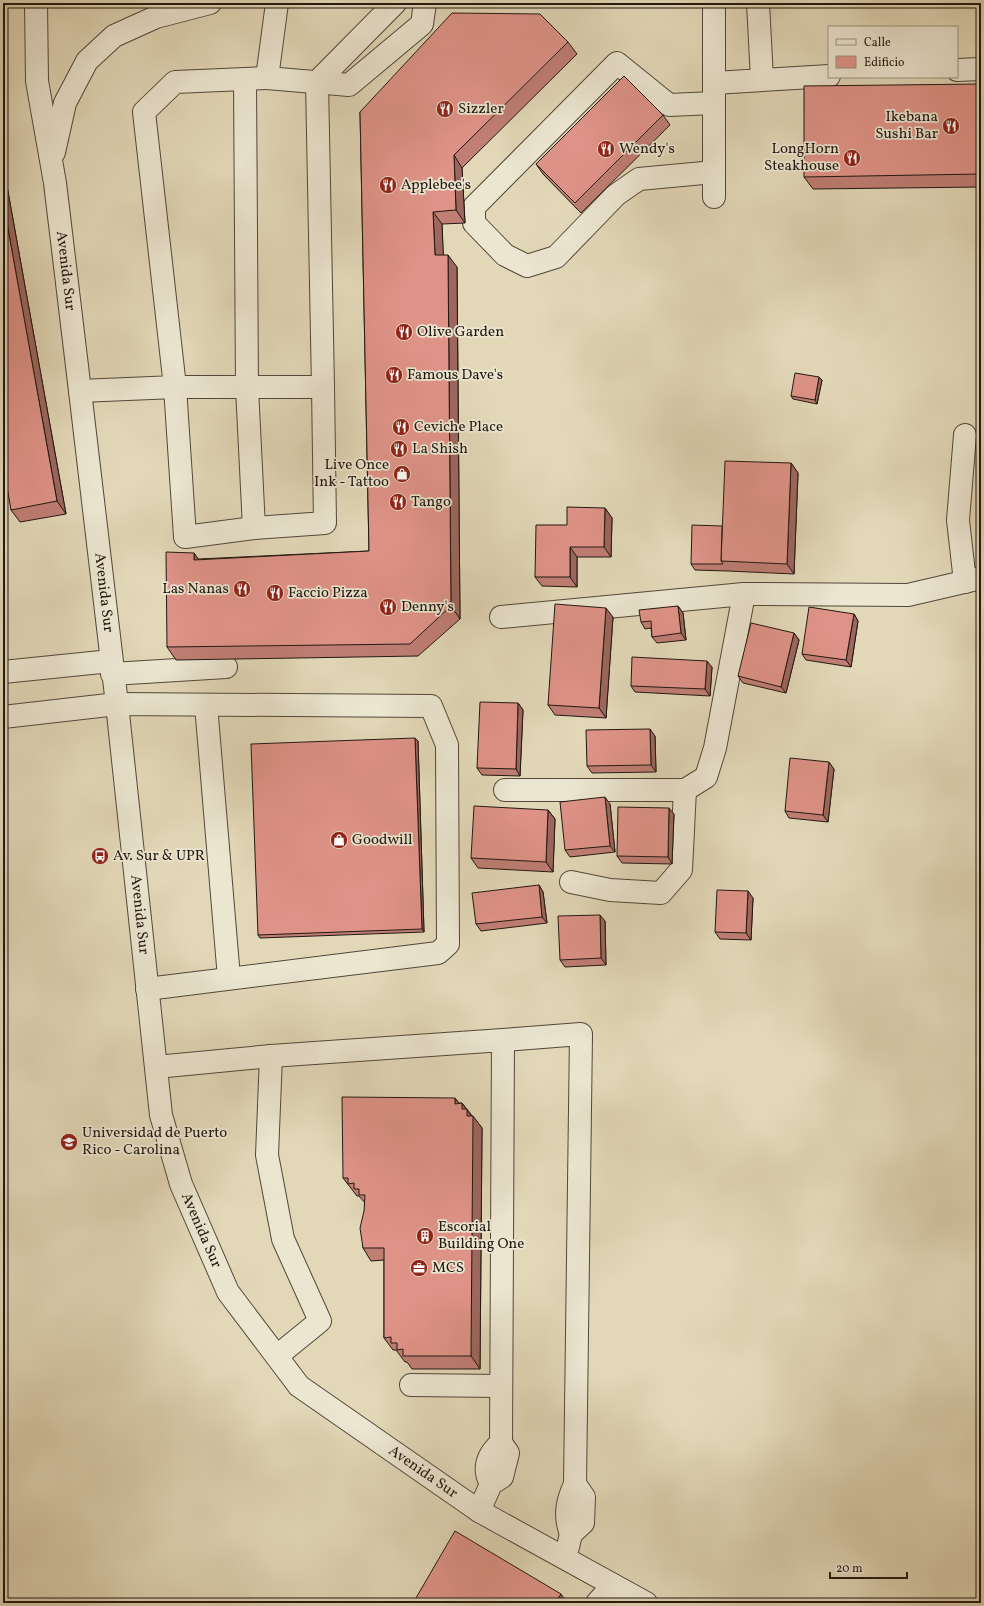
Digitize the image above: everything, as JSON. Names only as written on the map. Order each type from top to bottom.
[{"type":"street","name":"Avenida Sur","points":[[36,3],[37,81],[51,163],[80,391],[117,704],[161,1115],[181,1184],[228,1292],[299,1386],[479,1511],[646,1603]]},
{"type":"street","points":[[51,163],[65,103],[87,61],[114,36],[156,17],[210,3]]},
{"type":"street","points":[[267,78],[277,3]]},
{"type":"street","points":[[396,3],[317,82],[325,523],[254,528],[185,536],[175,387],[144,112],[175,82],[267,78],[317,82],[349,85],[422,24],[425,3]]},
{"type":"street","points":[[714,3],[714,197]]},
{"type":"street","points":[[758,3],[762,79]]},
{"type":"street","points":[[714,172],[639,179],[616,194],[556,257],[527,266],[505,255],[474,223],[474,207],[617,64],[669,105],[762,79],[828,76]]},
{"type":"street","points":[[958,70],[981,69]]},
{"type":"street","points":[[245,79],[247,388],[254,528]]},
{"type":"street","points":[[80,391],[175,387],[323,387]]},
{"type":"street","points":[[501,617],[744,594],[908,595],[973,580],[958,520],[965,435]]},
{"type":"street","points":[[505,790],[686,790],[706,777],[715,748],[744,594]]},
{"type":"street","points":[[3,672],[112,667],[226,667]]},
{"type":"street","points":[[3,717],[117,704],[432,706],[447,745],[448,944],[438,953],[147,989]]},
{"type":"street","points":[[206,705],[229,978]]},
{"type":"street","points":[[571,882],[610,890],[662,893],[681,870],[686,790]]},
{"type":"street","points":[[156,1068],[270,1056],[581,1034],[575,1484],[568,1499],[567,1524],[571,1534],[565,1559]]},
{"type":"street","points":[[479,1511],[491,1484],[502,1477],[508,1453],[501,1443],[503,1040]]},
{"type":"street","points":[[270,1056],[267,1155],[283,1239],[320,1321],[277,1356]]},
{"type":"street","points":[[411,1385],[501,1386]]},
{"type":"street","points":[[597,1603],[613,1585]]},
{"type":"building","points":[[452,13],[540,14],[568,42],[454,155],[456,210],[433,212],[435,255],[448,255],[451,606],[410,644],[167,647],[166,552],[194,553],[194,560],[369,551],[360,112]]},
{"type":"building","name":"Wendy's","points":[[624,76],[663,115],[575,203],[536,164]]},
{"type":"building","points":[[981,84],[981,174],[804,177],[804,86]]},
{"type":"building","points":[[3,201],[57,501],[11,510],[3,464]]},
{"type":"building","points":[[795,373],[819,377],[815,400],[791,396]]},
{"type":"building","points":[[725,461],[791,463],[787,564],[721,561]]},
{"type":"building","points":[[567,507],[605,508],[604,547],[570,547],[570,577],[535,577],[536,525],[567,525]]},
{"type":"building","points":[[692,525],[722,526],[721,561],[723,564],[691,564]]},
{"type":"building","points":[[555,604],[606,608],[599,708],[548,705]]},
{"type":"building","points":[[678,606],[681,633],[652,637],[651,621],[641,622],[639,610]]},
{"type":"building","points":[[809,607],[854,614],[846,660],[802,654]]},
{"type":"building","points":[[751,623],[794,633],[781,687],[738,676]]},
{"type":"building","points":[[632,657],[707,661],[705,689],[631,686]]},
{"type":"building","points":[[480,702],[518,703],[516,769],[477,768]]},
{"type":"building","points":[[650,729],[651,765],[587,766],[586,730]]},
{"type":"building","name":"Goodwill","points":[[415,738],[422,929],[258,935],[251,744]]},
{"type":"building","points":[[790,758],[829,762],[823,815],[785,811]]},
{"type":"building","points":[[605,797],[610,846],[565,850],[560,802]]},
{"type":"building","points":[[474,806],[548,810],[546,862],[471,858]]},
{"type":"building","points":[[618,807],[669,808],[668,857],[617,856]]},
{"type":"building","points":[[539,885],[542,917],[476,924],[472,893]]},
{"type":"building","points":[[717,890],[748,891],[746,933],[715,932]]},
{"type":"building","points":[[600,915],[601,958],[560,960],[558,916]]},
{"type":"building","name":"Escorial Building One","points":[[342,1097],[455,1098],[455,1104],[462,1103],[462,1109],[467,1109],[467,1116],[473,1116],[471,1356],[403,1356],[403,1349],[397,1350],[397,1343],[391,1343],[391,1337],[384,1338],[384,1248],[363,1248],[360,1228],[364,1211],[365,1195],[359,1195],[359,1189],[354,1189],[354,1183],[348,1184],[348,1178],[343,1178]]},
{"type":"building","points":[[455,1531],[561,1594],[555,1603],[413,1603]]},
{"type":"place","name":"Sizzler","points":[[445,109]]},
{"type":"place","name":"Ikebana Sushi Bar","points":[[951,126]]},
{"type":"place","name":"Wendy's","points":[[606,149]]},
{"type":"place","name":"LongHorn Steakhouse","points":[[852,158]]},
{"type":"place","name":"Applebee's","points":[[388,185]]},
{"type":"place","name":"Olive Garden","points":[[404,332]]},
{"type":"place","name":"Famous Dave's","points":[[394,375]]},
{"type":"place","name":"Ceviche Place","points":[[401,427]]},
{"type":"place","name":"La Shish","points":[[399,449]]},
{"type":"place","name":"Live Once Ink - Tattoo","points":[[402,474]]},
{"type":"place","name":"Tango","points":[[398,502]]},
{"type":"place","name":"Las Nanas","points":[[242,589]]},
{"type":"place","name":"Faccio Pizza","points":[[275,593]]},
{"type":"place","name":"Denny's","points":[[388,607]]},
{"type":"place","name":"Goodwill","points":[[339,840]]},
{"type":"place","name":"Av. Sur & UPR","points":[[100,856]]},
{"type":"place","name":"Universidad de Puerto Rico - Carolina","points":[[69,1142]]},
{"type":"place","name":"Escorial Building One","points":[[425,1236]]},
{"type":"place","name":"MCS","points":[[419,1268]]}]
